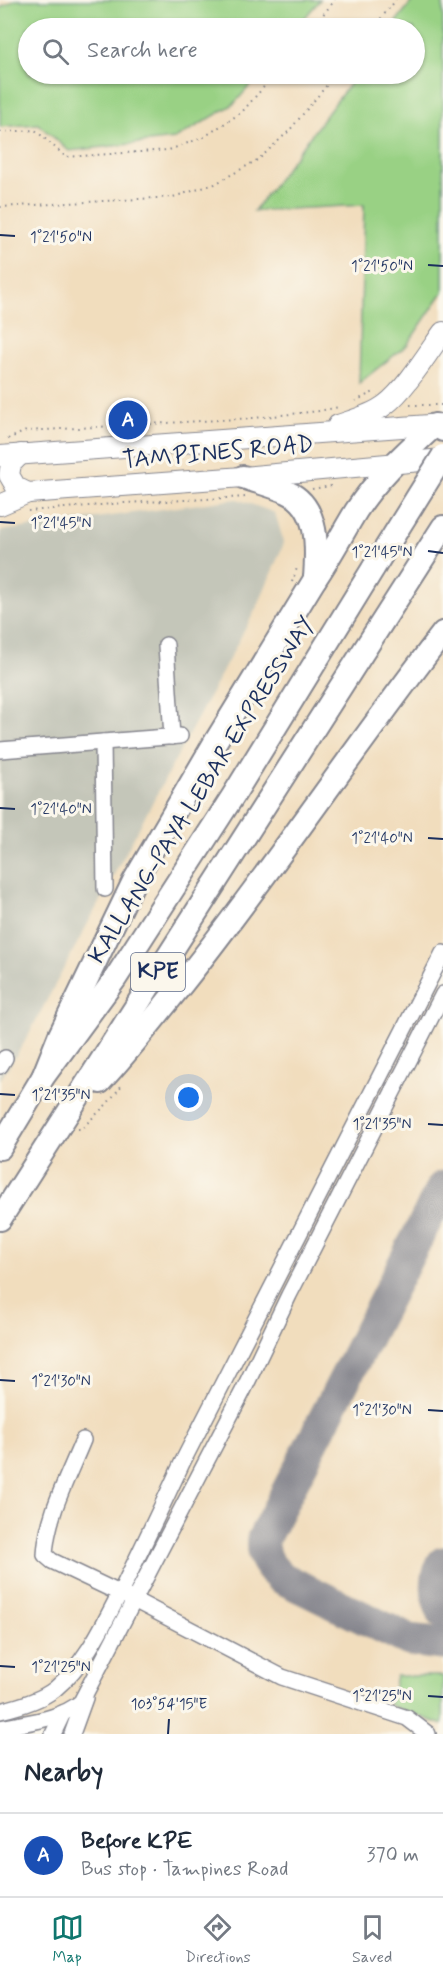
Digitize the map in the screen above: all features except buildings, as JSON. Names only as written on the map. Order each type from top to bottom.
[{"type":"highway","points":[[43,1077],[59,1037],[134,881],[214,744],[315,579],[331,557],[356,511],[392,464],[441,421]]},
{"type":"highway","name":"KALLANG-PAYA LEBAR EXPRESSWAY","points":[[0,1148],[43,1077],[115,979],[233,796],[443,458]]},
{"type":"highway","points":[[245,487],[288,492],[305,507],[314,526],[315,579]]},
{"type":"highway","name":"KPE","points":[[0,1219],[443,527]]},
{"type":"highway","points":[[57,1130],[126,1055],[223,932],[392,699],[443,633]]},
{"type":"main road","points":[[310,434],[358,418],[381,398],[405,383],[443,332]]},
{"type":"main road","name":"TAMPINES ROAD","points":[[0,456],[310,434],[441,421]]},
{"type":"main road","points":[[21,454],[11,464],[9,475],[15,487],[28,493]]},
{"type":"main road","name":"TAMPINES ROAD","points":[[9,509],[28,493],[245,487],[443,458]]},
{"type":"street","points":[[0,750],[176,737],[166,645]]},
{"type":"street","points":[[103,742],[105,889]]},
{"type":"street","points":[[0,1711],[36,1699],[54,1690],[77,1667],[103,1626],[182,1463],[443,953]]},
{"type":"street","points":[[0,1728],[73,1710],[81,1702],[243,1391],[289,1294],[443,994]]},
{"type":"street","points":[[362,1110],[380,1120]]},
{"type":"street","points":[[83,1440],[46,1537],[45,1555],[52,1561],[134,1600],[282,1677],[407,1718],[428,1734]]},
{"type":"street","points":[[182,1463],[201,1471]]},
{"type":"street","points":[[72,1734],[87,1692]]},
{"type":"street","points":[[53,1734],[63,1713]]},
{"type":"path","points":[[320,18],[335,0]]},
{"type":"path","points":[[381,18],[396,0]]},
{"type":"path","points":[[0,132],[35,130],[66,157],[169,150],[204,137],[242,112],[266,84]]},
{"type":"path","points":[[0,207],[173,197],[215,184],[259,159],[289,131],[328,84]]},
{"type":"path","points":[[349,404],[381,398],[441,421]]},
{"type":"path","points":[[0,442],[26,432],[254,418],[339,407]]},
{"type":"path","points":[[9,509],[124,503],[245,487]]},
{"type":"path","points":[[289,588],[300,560]]},
{"type":"shaded area","points":[[237,499],[275,513],[284,543],[258,605],[24,1043],[0,1080],[0,531]]},
{"type":"green space","points":[[15,0],[320,0],[305,18],[18,18],[18,84],[251,84],[234,104],[175,139],[69,151],[38,124],[0,127],[0,8]]},
{"type":"green space","points":[[413,0],[443,0],[443,292],[407,345],[359,383],[364,205],[254,211],[349,84],[425,84],[425,18],[399,18]]},
{"type":"green space","points":[[396,1676],[443,1676],[443,1725],[389,1705]]},
{"type":"taxiway","points":[[443,1187],[263,1539],[266,1560],[280,1577],[409,1640],[443,1644]]},
{"type":"taxiway","points":[[443,1563],[437,1588],[443,1612]]},
{"type":"place","name":"Before KPE","points":[[128,420]]}]
